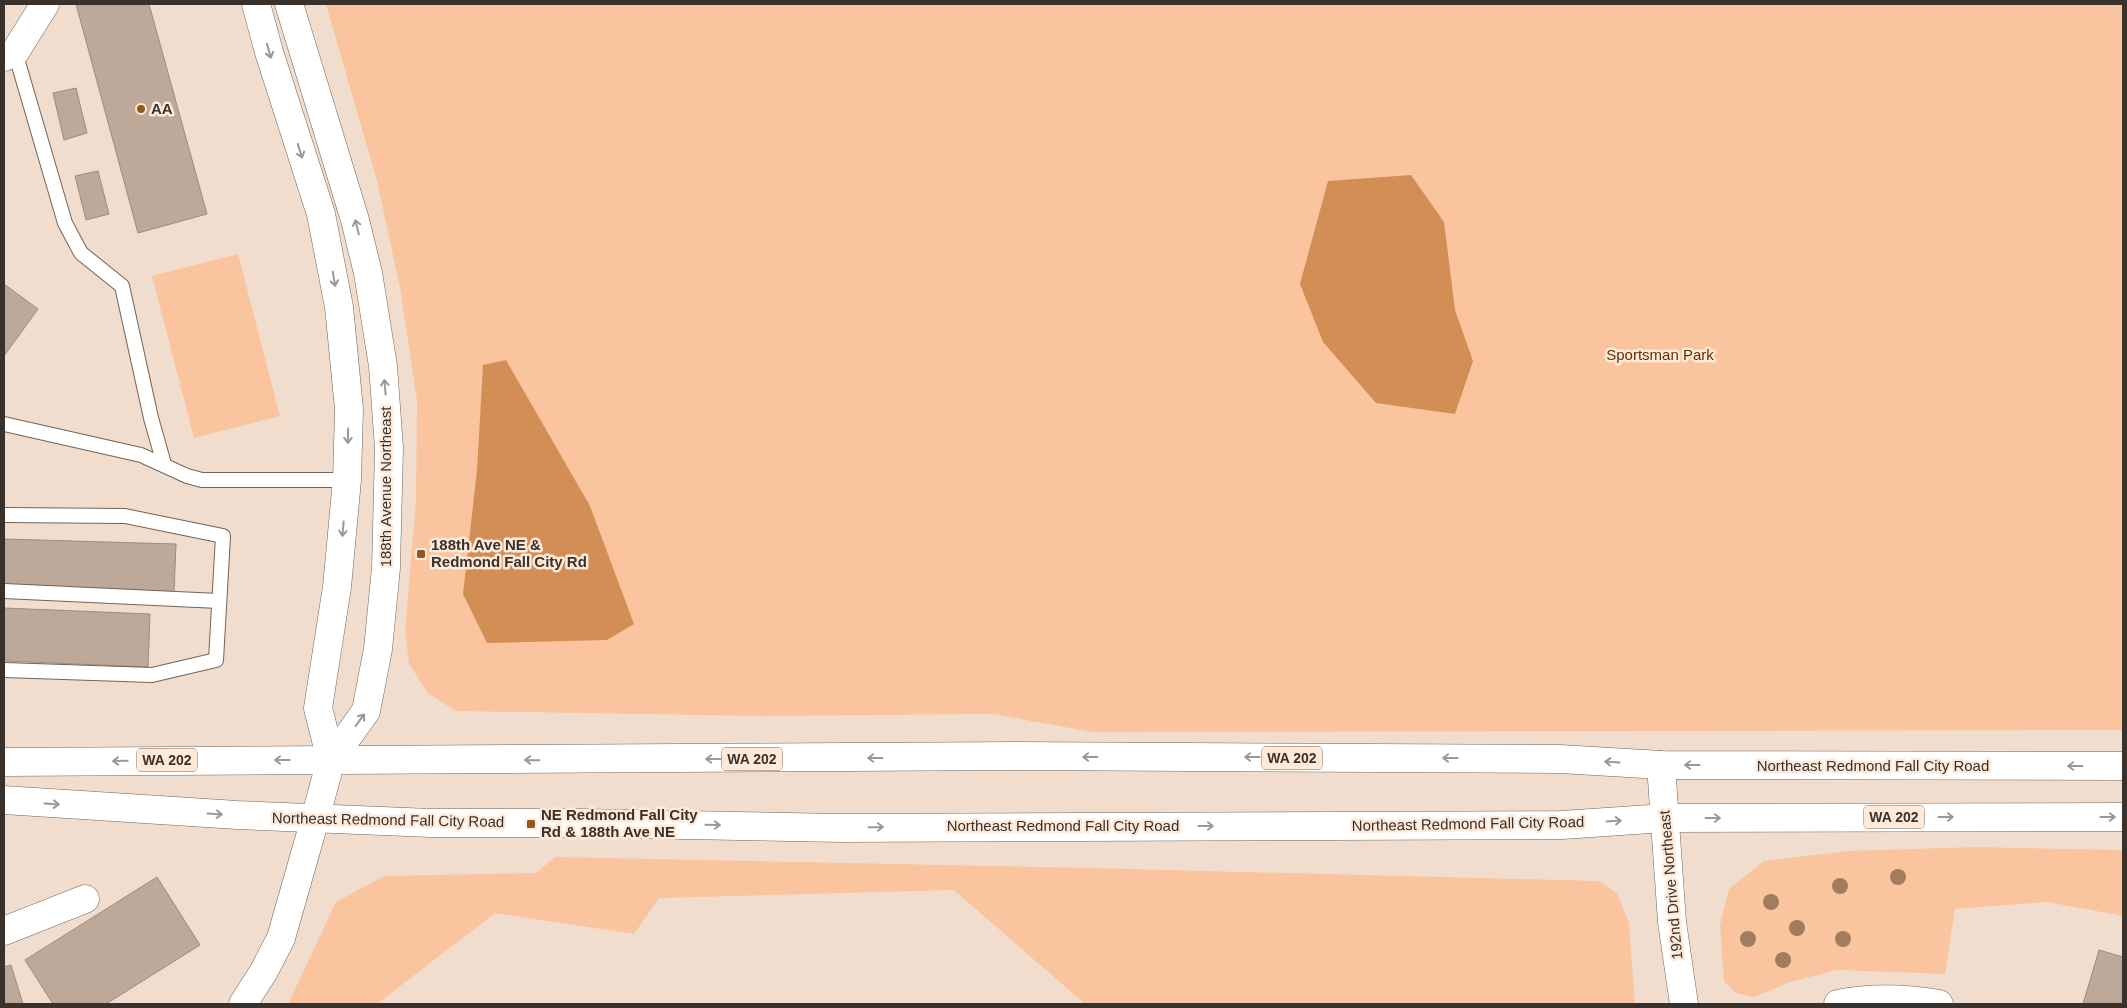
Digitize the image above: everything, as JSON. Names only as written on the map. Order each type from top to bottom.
[{"type":"main road","points":[[9,55],[45,4]]},
{"type":"main road","name":"188th Avenue Northeast","points":[[256,4],[327,239],[339,306],[348,400],[347,480],[338,587],[318,708],[331,760]]},
{"type":"main road","name":"188th Avenue Northeast","points":[[243,1004],[264,971],[281,938],[331,760],[366,711],[378,649],[386,568],[388,413],[379,333],[368,273],[355,220],[289,4]]},
{"type":"main road","name":"Northeast Redmond Fall City Road","points":[[4,762],[1036,756],[1560,759],[1661,765],[2123,766]]},
{"type":"main road","name":"192nd Drive Northeast","points":[[1661,765],[1672,922],[1684,1004]]},
{"type":"main road","name":"Northeast Redmond Fall City Road","points":[[4,800],[315,820],[841,828],[1562,825],[1665,818],[2123,817]]},
{"type":"main road","points":[[4,931],[85,899]]},
{"type":"main road","points":[[1838,1004],[1864,999],[1897,999],[1939,1004]]},
{"type":"lane","points":[[9,55],[65,223],[81,253],[122,286],[164,464]]},
{"type":"lane","points":[[4,424],[141,455],[187,476],[202,480],[347,480]]},
{"type":"lane","points":[[4,515],[126,516],[223,536],[216,660],[152,675],[4,670]]},
{"type":"lane","points":[[4,591],[218,601]]},
{"type":"green space","name":"Sportsman Park","points":[[326,4],[2123,4],[2123,730],[1092,732],[993,714],[762,716],[456,711],[428,693],[409,664],[405,631],[416,499],[417,401],[400,288],[377,181]]},
{"type":"green space","points":[[238,254],[280,416],[194,438],[152,276]]},
{"type":"green space","points":[[1976,847],[2123,850],[2123,918],[2118,915],[2047,902],[1955,909],[1945,974],[1837,970],[1790,982],[1754,997],[1735,993],[1724,981],[1720,925],[1729,889],[1764,861],[1848,851]]},
{"type":"green space","points":[[555,857],[1599,881],[1617,893],[1629,923],[1635,1004],[1085,1004],[954,890],[659,898],[634,934],[495,913],[377,1004],[288,1004],[336,902],[384,876],[536,873]]},
{"type":"shaded area","points":[[1411,175],[1444,222],[1455,310],[1473,361],[1455,414],[1376,403],[1323,342],[1300,284],[1328,181]]},
{"type":"shaded area","points":[[506,360],[590,506],[634,624],[607,640],[487,643],[463,594],[477,470],[483,365]]},
{"type":"building","name":"AA","points":[[76,4],[149,4],[207,214],[138,233]]},
{"type":"building","points":[[76,88],[87,133],[64,140],[53,93]]},
{"type":"building","points":[[98,171],[109,214],[86,220],[75,176]]},
{"type":"building","points":[[4,284],[38,309],[4,356]]},
{"type":"building","points":[[4,539],[176,544],[174,593],[4,588]]},
{"type":"building","points":[[4,608],[150,614],[148,667],[4,661]]},
{"type":"building","points":[[157,877],[200,945],[106,1004],[53,1004],[25,960]]},
{"type":"building","points":[[2099,950],[2123,957],[2123,1004],[2083,1004]]},
{"type":"building","points":[[11,965],[23,1004],[4,1004],[4,967]]},
{"type":"place","name":"AA","points":[[141,109]]},
{"type":"place","name":"188th Ave NE & Redmond Fall City Rd","points":[[421,554]]},
{"type":"place","name":"NE Redmond Fall City Rd & 188th Ave NE","points":[[531,824]]}]
